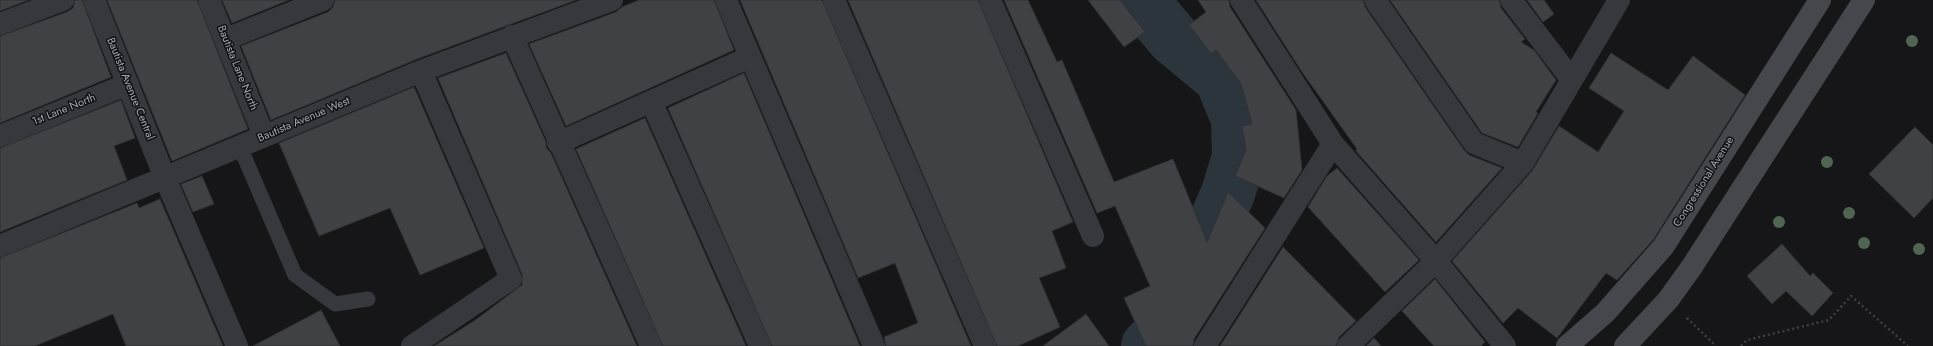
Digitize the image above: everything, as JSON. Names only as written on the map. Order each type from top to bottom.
[{"type":"main road","name":"Congressional Avenue","points":[[1567,346],[1605,313],[1663,247],[1820,0]]},
{"type":"main road","points":[[1625,346],[1668,300],[1691,268],[1864,0]]},
{"type":"street","points":[[0,24],[63,0]]},
{"type":"street","name":"Bautista Avenue Central","points":[[94,0],[165,178],[235,345]]},
{"type":"street","name":"Bautista Lane North","points":[[209,0],[264,136]]},
{"type":"street","points":[[226,39],[323,0]]},
{"type":"street","name":"Bautista Avenue West","points":[[0,246],[421,71],[612,0]]},
{"type":"street","points":[[726,0],[874,346]]},
{"type":"street","points":[[834,0],[986,346]]},
{"type":"street","points":[[990,0],[1094,236]]},
{"type":"street","points":[[1241,0],[1333,144],[1436,261],[1505,346]]},
{"type":"street","points":[[1375,0],[1474,144],[1523,163]]},
{"type":"street","points":[[1511,0],[1572,80]]},
{"type":"street","points":[[1348,346],[1436,261],[1523,163],[1619,0]]},
{"type":"street","points":[[512,36],[558,143],[651,346]]},
{"type":"street","points":[[558,143],[750,57]]},
{"type":"street","points":[[412,346],[511,279],[421,71]]},
{"type":"street","name":"1st Lane North","points":[[0,136],[128,84]]},
{"type":"street","points":[[651,101],[760,346]]},
{"type":"street","points":[[1205,346],[1333,144]]},
{"type":"lane","points":[[240,147],[295,275],[335,304],[368,299]]},
{"type":"path","points":[[1741,346],[1747,340],[1829,320],[1851,296],[1908,346]]},
{"type":"path","points":[[1668,300],[1716,346]]},
{"type":"building","points":[[0,0],[28,0],[0,11]]},
{"type":"building","points":[[75,0],[82,0],[111,77],[0,123],[0,36],[67,12],[73,8]]},
{"type":"building","points":[[107,0],[197,0],[248,129],[172,161]]},
{"type":"building","points":[[222,0],[289,0],[232,23]]},
{"type":"building","points":[[335,0],[576,0],[417,59],[271,120],[241,46],[328,12],[333,7]]},
{"type":"building","points":[[639,0],[714,0],[734,50],[566,126],[529,44],[616,12],[622,7]]},
{"type":"building","points":[[740,0],[822,0],[971,346],[886,346],[884,337],[918,323],[895,263],[858,278]]},
{"type":"building","points":[[848,0],[978,0],[1073,222],[1052,231],[1066,268],[1039,278],[1060,327],[1018,346],[997,346]]},
{"type":"building","points":[[1004,0],[1028,0],[1057,62],[1062,60],[1114,182],[1173,159],[1207,242],[1228,192],[1265,228],[1194,339],[1193,346],[1146,346],[1124,298],[1150,286],[1115,206],[1097,213]]},
{"type":"building","points":[[1088,0],[1120,0],[1145,32],[1124,47]]},
{"type":"building","points":[[1198,0],[1229,0],[1230,7],[1296,110],[1302,170],[1284,198],[1235,176],[1246,150],[1242,126],[1252,124],[1241,84],[1216,50],[1211,54],[1189,25],[1206,12]]},
{"type":"building","points":[[1256,0],[1363,0],[1365,7],[1464,150],[1469,155],[1502,168],[1436,242],[1356,151],[1357,149],[1302,72]]},
{"type":"building","points":[[1390,0],[1499,0],[1501,8],[1525,39],[1521,42],[1534,50],[1556,80],[1536,112],[1538,113],[1518,147],[1482,133]]},
{"type":"building","points":[[1527,0],[1544,0],[1554,14],[1543,22]]},
{"type":"building","points":[[506,53],[546,142],[546,148],[551,153],[637,346],[434,346],[474,321],[522,285],[522,274],[438,78]]},
{"type":"building","points":[[1611,53],[1668,90],[1693,56],[1745,95],[1653,240],[1617,280],[1606,273],[1557,338],[1518,308],[1503,323],[1452,261],[1532,171],[1559,126],[1598,152],[1624,111],[1589,88]]},
{"type":"building","points":[[744,73],[860,346],[772,346],[668,108]]},
{"type":"building","points":[[414,87],[484,248],[420,275],[390,208],[319,236],[279,143]]},
{"type":"building","points":[[121,100],[135,138],[114,146],[127,180],[0,232],[0,148]]},
{"type":"building","points":[[645,118],[746,346],[663,346],[576,149]]},
{"type":"building","points":[[1915,127],[1933,145],[1933,198],[1914,218],[1869,174]]},
{"type":"building","points":[[1337,168],[1419,260],[1385,292],[1308,207],[1327,176]]},
{"type":"building","points":[[202,176],[214,204],[193,212],[181,184]]},
{"type":"building","points":[[160,199],[223,346],[126,346],[113,314],[35,346],[0,346],[0,258],[137,203],[139,208]]},
{"type":"building","points":[[1782,244],[1810,276],[1813,273],[1833,293],[1812,316],[1786,291],[1772,304],[1747,276]]},
{"type":"building","points":[[1283,247],[1356,321],[1339,337],[1336,346],[1220,346]]},
{"type":"building","points":[[1435,279],[1485,342],[1481,346],[1434,346],[1402,311]]},
{"type":"building","points":[[321,310],[340,346],[253,346]]},
{"type":"building","points":[[1086,314],[1109,346],[1043,346]]},
{"type":"building","points":[[1374,338],[1381,346],[1366,346]]},
{"type":"waterway","points":[[1141,0],[1174,39],[1221,78],[1238,119],[1239,157],[1228,193],[1171,324],[1148,346]]}]
